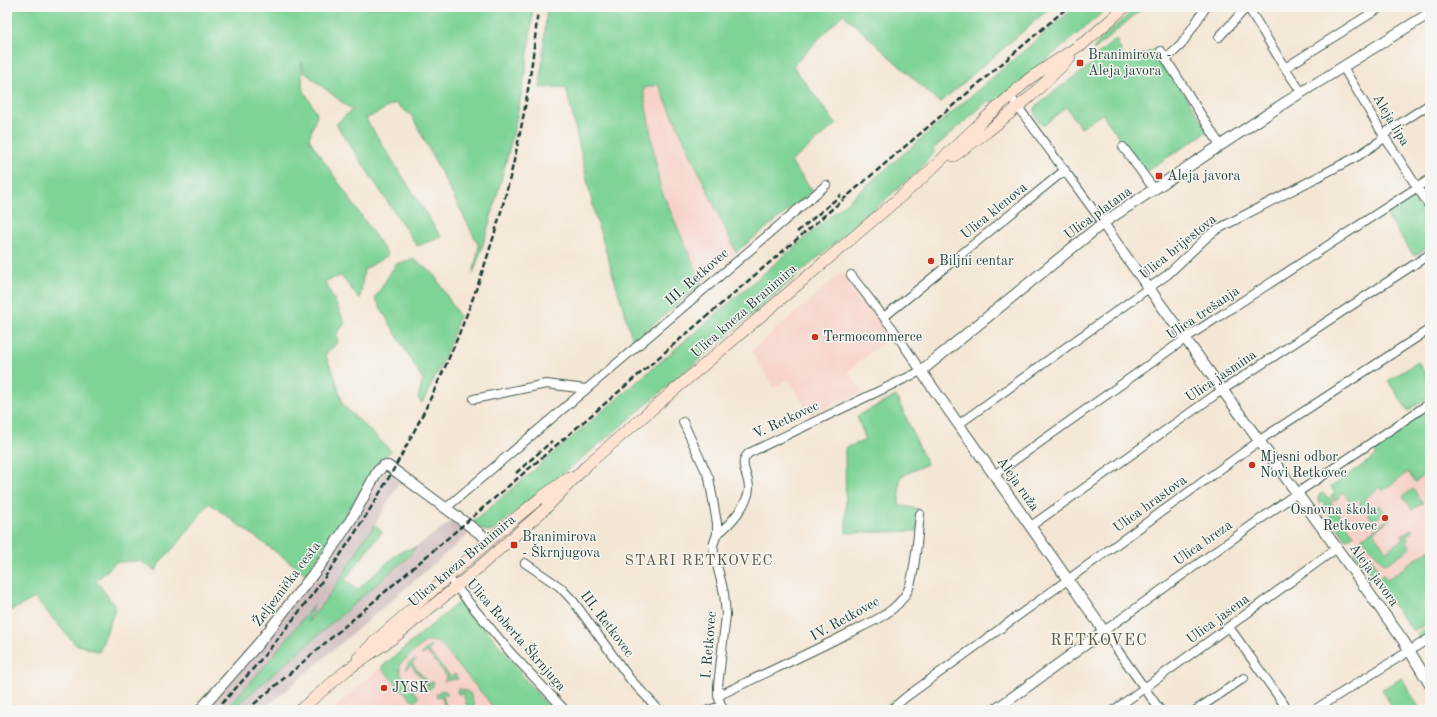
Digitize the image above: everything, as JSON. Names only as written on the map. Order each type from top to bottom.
[{"type":"main road","name":"Ulica kneza Branimira","points":[[919,181],[987,132],[1041,88],[1086,41],[1125,7]]},
{"type":"main road","name":"Ulica kneza Branimira","points":[[300,710],[347,670],[374,642],[488,541],[539,499],[588,464],[919,181],[1030,78],[1086,41]]},
{"type":"main road","name":"Ulica kneza Branimira","points":[[347,670],[382,647],[456,587],[546,508],[588,464]]},
{"type":"street","points":[[1166,59],[1181,45],[1206,7]]},
{"type":"street","points":[[1219,37],[1247,7],[1302,93]]},
{"type":"street","points":[[1285,68],[1381,7]]},
{"type":"street","name":"Ulica platana","points":[[921,370],[1103,223],[1220,145],[1430,13]]},
{"type":"street","points":[[1161,51],[1220,145]]},
{"type":"street","name":"Aleja lipa","points":[[1343,67],[1384,136],[1430,207]]},
{"type":"street","name":"Aleja javora","points":[[1010,96],[1065,170],[1148,288],[1298,493],[1410,650],[1430,685]]},
{"type":"street","name":"Ulica brijestova","points":[[959,424],[1176,268],[1198,245],[1216,230],[1358,156],[1380,140],[1388,131],[1430,104]]},
{"type":"street","points":[[1123,147],[1154,190]]},
{"type":"street","name":"Ulica klenova","points":[[884,317],[1065,170]]},
{"type":"street","name":"Ulica trešanja","points":[[994,475],[1186,339],[1430,179]]},
{"type":"street","name":"III. Retkovec","points":[[446,508],[826,186]]},
{"type":"street","name":"Ulica jasmina","points":[[1031,526],[1222,390],[1430,254]]},
{"type":"street","name":"Aleja ruža","points":[[851,275],[884,317],[1160,710]]},
{"type":"street","name":"Ulica hrastova","points":[[892,710],[906,697],[1259,441],[1430,328]]},
{"type":"street","name":"V. Retkovec","points":[[717,534],[730,523],[745,501],[749,487],[743,462],[744,456],[921,370]]},
{"type":"street","points":[[474,398],[546,384],[586,389]]},
{"type":"street","name":"Ulica breza","points":[[995,710],[1104,630],[1298,493],[1430,404]]},
{"type":"street","name":"I. Retkovec","points":[[683,422],[709,478],[717,523],[717,534],[713,545],[724,593],[726,615],[718,686],[718,696],[722,708]]},
{"type":"street","name":"Željeznička cesta","points":[[200,710],[259,643],[325,558],[354,515],[377,472],[383,466],[386,465],[446,508]]},
{"type":"street","points":[[446,508],[488,541]]},
{"type":"street","name":"IV. Retkovec","points":[[718,696],[822,648],[875,621],[899,602],[907,592],[911,581],[920,514]]},
{"type":"street","name":"Ulica jasena","points":[[1114,710],[1337,548]]},
{"type":"street","name":"III. Retkovec","points":[[525,563],[560,587],[574,602],[630,679],[659,710]]},
{"type":"street","name":"Ulica Roberta Škrnjuga","points":[[447,577],[510,652],[565,710]]},
{"type":"street","points":[[1229,627],[1288,710]]},
{"type":"street","points":[[1314,710],[1430,638]]},
{"type":"street","points":[[1196,710],[1244,678]]},
{"type":"street","points":[[708,710],[722,708]]},
{"type":"shaded area","points":[[658,84],[736,252],[702,284],[660,187],[643,89]]},
{"type":"shaded area","points":[[841,273],[844,274],[890,336],[848,372],[863,392],[810,416],[788,379],[774,388],[751,351]]},
{"type":"shaded area","name":"Osnovna škola Retkovec","points":[[1430,433],[1430,619],[1418,626],[1330,503]]},
{"type":"shaded area","points":[[384,471],[387,471],[401,481],[375,525],[358,546],[358,551],[330,594],[305,625],[313,607],[263,668],[225,710],[205,710],[264,645],[364,505]]},
{"type":"shaded area","points":[[454,519],[470,533],[263,710],[232,710],[409,556],[416,547]]},
{"type":"shaded area","points":[[426,628],[501,710],[332,710]]},
{"type":"green space","points":[[7,7],[533,7],[525,74],[516,118],[491,218],[473,274],[479,246],[412,116],[395,103],[366,119],[441,237],[417,246],[336,124],[352,110],[304,72],[302,62],[302,87],[317,114],[309,139],[388,255],[364,270],[360,299],[341,276],[325,281],[345,323],[336,335],[338,342],[325,354],[335,377],[343,405],[391,451],[376,464],[351,507],[306,574],[209,503],[180,541],[160,562],[156,571],[140,561],[116,562],[96,581],[116,607],[99,652],[75,644],[35,598],[7,613]]},
{"type":"green space","points":[[547,7],[1051,7],[940,103],[843,14],[793,66],[836,124],[791,162],[813,191],[736,252],[658,84],[643,89],[660,187],[702,284],[633,341],[595,215],[566,87],[540,88]]},
{"type":"green space","points":[[1075,7],[1109,7],[994,104],[989,100],[933,149],[935,151],[918,171],[863,219],[627,421],[493,531],[485,531],[473,522]]},
{"type":"green space","points":[[1137,7],[1144,7],[1095,49],[1093,49],[1100,40]]},
{"type":"green space","points":[[1116,39],[1125,62],[1156,49],[1208,131],[1145,172],[1102,114],[1081,128],[1066,107],[1043,126],[1035,114],[1035,108],[1037,105],[1093,63],[1097,55]]},
{"type":"green space","points":[[1412,195],[1430,223],[1430,246],[1414,256],[1385,213]]},
{"type":"green space","points":[[413,259],[433,273],[459,316],[443,361],[422,403],[418,398],[423,380],[375,298],[396,264]]},
{"type":"green space","points":[[1418,362],[1430,381],[1430,396],[1408,411],[1388,381]]},
{"type":"green space","points":[[896,396],[927,464],[900,477],[899,505],[918,509],[917,531],[846,533],[845,448],[866,440],[857,416]]},
{"type":"green space","points":[[1430,408],[1430,471],[1415,482],[1408,472],[1382,491],[1380,487],[1364,499],[1372,510],[1380,505],[1385,512],[1373,521],[1363,507],[1360,509],[1358,506],[1361,504],[1358,499],[1351,504],[1344,493],[1334,501],[1331,496],[1335,493],[1331,487],[1376,456],[1375,447],[1380,442]]},
{"type":"green space","points":[[1413,489],[1423,503],[1412,510],[1403,496]]},
{"type":"green space","points":[[1323,493],[1328,498],[1329,497],[1332,502],[1331,503],[1342,518],[1346,516],[1348,518],[1344,521],[1354,535],[1346,540],[1323,506],[1325,504],[1322,501],[1320,503],[1318,500],[1318,496]]},
{"type":"green space","points":[[1390,518],[1373,532],[1386,551],[1403,539],[1401,536],[1411,529],[1413,531],[1406,536],[1410,548],[1388,563],[1384,564],[1362,538]]},
{"type":"green space","points":[[375,525],[382,532],[345,579],[357,590],[399,552],[416,547],[409,556],[232,710],[225,710],[263,668],[314,605],[307,623],[330,594],[358,551],[358,547]]},
{"type":"green space","points":[[1430,549],[1430,622],[1413,631],[1375,580],[1382,574],[1387,580]]},
{"type":"green space","points":[[1365,551],[1379,569],[1371,575],[1354,552]]},
{"type":"green space","points":[[459,602],[464,603],[519,669],[523,677],[547,705],[548,710],[495,710],[439,643],[433,641],[425,642],[400,664],[403,677],[418,696],[418,699],[414,702],[382,669],[382,667]]},
{"type":"green space","points":[[1430,626],[1430,629],[1428,630],[1429,632],[1418,639],[1417,636],[1419,632]]},
{"type":"green space","points":[[432,646],[428,651],[451,677],[455,674],[458,679],[444,681],[447,676],[427,652],[422,655],[428,647]]},
{"type":"green space","points":[[416,660],[412,664],[429,684],[433,681],[434,682],[433,686],[427,691],[424,690],[428,686],[411,665],[406,669],[409,663]]},
{"type":"green space","points":[[1402,678],[1420,710],[1394,710],[1382,689]]},
{"type":"green space","points":[[459,688],[470,693],[475,707],[468,710],[463,693],[458,694],[457,691]]},
{"type":"green space","points":[[443,690],[448,693],[443,696],[447,710],[441,696],[436,696],[437,693]]},
{"type":"railway","points":[[215,710],[276,641],[344,550],[388,479],[427,406],[461,330],[489,251],[512,171],[528,90],[538,7]]},
{"type":"railway","points":[[247,710],[1068,7]]},
{"type":"railway","points":[[797,232],[841,195]]},
{"type":"railway","points":[[516,473],[552,441]]},
{"type":"place","name":"Branimirova - Aleja javora","points":[[1080,63]]},
{"type":"place","name":"Aleja javora","points":[[1159,176]]},
{"type":"place","name":"Biljni centar","points":[[931,261]]},
{"type":"place","name":"Termocommerce","points":[[815,337]]},
{"type":"place","name":"Mjesni odbor Novi Retkovec","points":[[1252,465]]},
{"type":"place","name":"Osnovna škola Retkovec","points":[[1385,518]]},
{"type":"place","name":"Branimirova - Škrnjugova","points":[[514,545]]},
{"type":"place","name":"JYSK","points":[[384,688]]},
{"type":"district","name":"STARI RETKOVEC","points":[[699,561]]},
{"type":"district","name":"RETKOVEC","points":[[1099,641]]}]
